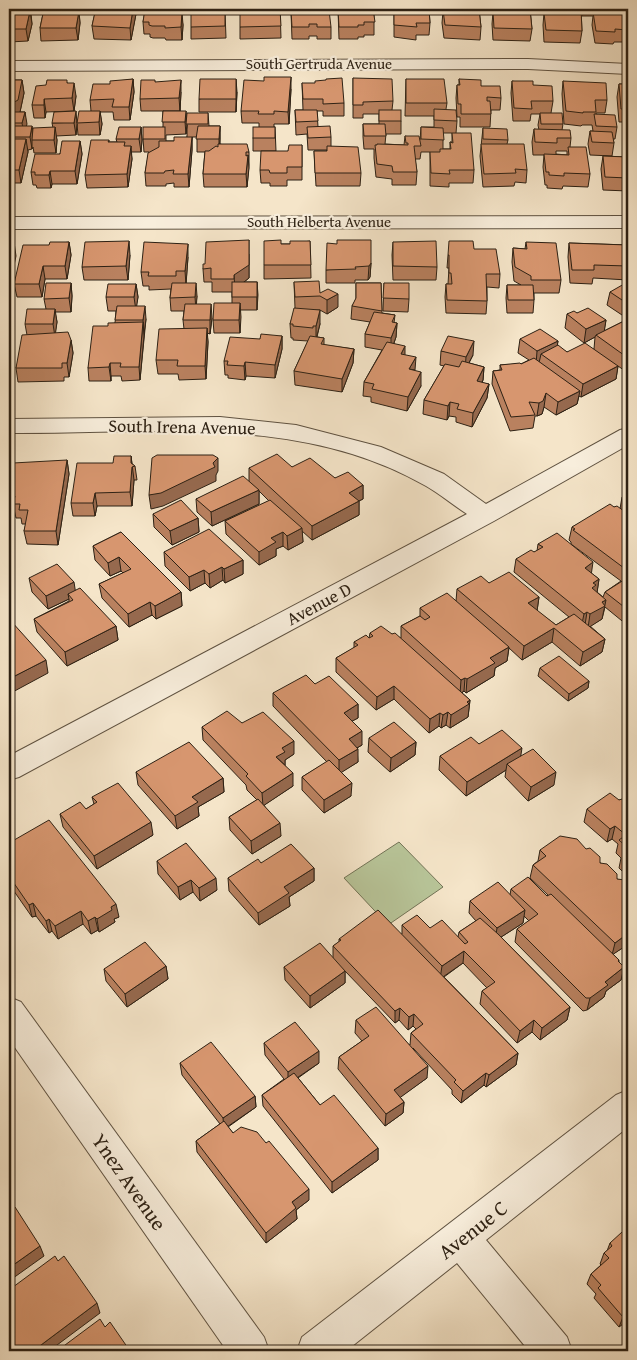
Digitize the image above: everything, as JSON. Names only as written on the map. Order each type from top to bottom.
[{"type":"street","name":"South Gertruda Avenue","points":[[9,66],[528,64],[628,69]]},
{"type":"street","name":"South Helberta Avenue","points":[[9,223],[628,222]]},
{"type":"street","name":"South Irena Avenue","points":[[9,426],[220,424],[296,432],[373,452],[435,480],[485,516]]},
{"type":"street","name":"Avenue D","points":[[9,769],[485,516],[628,435]]},
{"type":"street","name":"Ynez Avenue","points":[[9,1012],[250,1351]]},
{"type":"street","name":"Avenue C","points":[[316,1351],[628,1106]]},
{"type":"street","points":[[461,1239],[553,1351]]},
{"type":"green space","points":[[399,842],[443,887],[388,925],[344,878]]},
{"type":"building","points":[[9,9],[26,9],[30,11],[26,29],[9,29]]},
{"type":"building","points":[[44,9],[79,11],[76,28],[40,28]]},
{"type":"building","points":[[114,9],[133,9],[130,28],[92,26],[95,12],[114,12]]},
{"type":"building","points":[[145,9],[179,9],[178,13],[182,12],[181,27],[165,28],[165,26],[152,26],[149,25],[149,22],[143,22]]},
{"type":"building","points":[[225,9],[225,26],[191,27],[191,10]]},
{"type":"building","points":[[240,9],[280,9],[281,26],[240,27]]},
{"type":"building","points":[[338,9],[373,9],[375,22],[364,22],[364,25],[358,25],[358,27],[339,27]]},
{"type":"building","points":[[417,9],[429,9],[430,23],[416,23],[417,27],[394,25],[394,10],[417,11]]},
{"type":"building","points":[[479,9],[481,27],[445,25],[443,10]]},
{"type":"building","points":[[514,9],[530,9],[532,29],[494,28],[493,12],[515,13]]},
{"type":"building","points":[[560,9],[581,9],[582,31],[546,30],[544,13],[561,13]]},
{"type":"building","points":[[599,9],[628,9],[628,30],[615,29],[615,32],[596,31],[593,12],[599,13]]},
{"type":"building","points":[[329,10],[331,27],[317,27],[317,24],[309,24],[309,27],[292,27],[291,11]]},
{"type":"building","points":[[264,77],[291,77],[288,112],[274,111],[274,114],[258,114],[259,111],[241,111],[244,80],[264,81]]},
{"type":"building","points":[[342,78],[344,103],[323,104],[323,99],[303,99],[302,83],[315,83],[315,81]]},
{"type":"building","points":[[353,78],[392,79],[393,101],[363,102],[363,105],[353,105]]},
{"type":"building","points":[[133,79],[129,107],[112,107],[114,99],[90,100],[93,84],[110,84],[110,81]]},
{"type":"building","points":[[200,79],[236,79],[236,99],[199,99]]},
{"type":"building","points":[[406,79],[444,79],[447,103],[406,103]]},
{"type":"building","points":[[459,79],[481,80],[481,86],[500,86],[501,98],[487,97],[487,101],[490,101],[491,114],[461,114],[461,104],[458,104],[457,85],[460,85]]},
{"type":"building","points":[[9,80],[22,80],[18,100],[9,105]]},
{"type":"building","points":[[47,80],[67,80],[67,83],[74,83],[72,98],[44,99],[44,105],[32,105],[36,86],[46,85]]},
{"type":"building","points":[[141,80],[155,80],[155,82],[181,80],[179,98],[140,99]]},
{"type":"building","points":[[512,81],[533,81],[533,85],[552,86],[553,101],[531,101],[532,109],[514,108]]},
{"type":"building","points":[[563,81],[606,83],[607,100],[595,100],[596,112],[566,111]]},
{"type":"building","points":[[619,84],[628,84],[628,109],[621,109]]},
{"type":"building","points":[[434,109],[456,110],[457,121],[434,120]]},
{"type":"building","points":[[295,110],[317,110],[318,121],[296,122]]},
{"type":"building","points":[[379,110],[401,110],[401,121],[379,121]]},
{"type":"building","points":[[76,111],[74,123],[52,123],[54,112]]},
{"type":"building","points":[[79,111],[100,111],[99,122],[77,123]]},
{"type":"building","points":[[163,111],[186,111],[185,122],[162,122]]},
{"type":"building","points":[[9,112],[25,112],[22,123],[9,123]]},
{"type":"building","points":[[187,113],[208,113],[208,124],[186,124]]},
{"type":"building","points":[[540,113],[562,113],[563,124],[541,124]]},
{"type":"building","points":[[594,114],[615,115],[617,127],[596,126]]},
{"type":"building","points":[[363,124],[385,124],[386,136],[364,136]]},
{"type":"building","points":[[9,126],[32,126],[30,137],[9,137]]},
{"type":"building","points":[[198,126],[220,126],[219,139],[196,139]]},
{"type":"building","points":[[330,126],[331,137],[308,138],[307,127]]},
{"type":"building","points":[[55,127],[54,140],[32,140],[33,128]]},
{"type":"building","points":[[119,127],[141,127],[139,139],[116,139]]},
{"type":"building","points":[[143,127],[165,127],[165,139],[143,139]]},
{"type":"building","points":[[253,127],[275,127],[275,138],[253,138]]},
{"type":"building","points":[[421,127],[443,128],[444,140],[421,139]]},
{"type":"building","points":[[483,128],[507,129],[508,140],[483,139]]},
{"type":"building","points":[[534,129],[570,130],[571,138],[557,138],[557,143],[535,142]]},
{"type":"building","points":[[590,131],[612,132],[614,143],[592,142]]},
{"type":"building","points":[[452,133],[471,133],[474,170],[449,170],[450,174],[431,173],[430,152],[440,152],[440,149],[451,149],[450,142],[453,143]]},
{"type":"building","points":[[405,136],[419,136],[421,146],[414,146],[417,172],[393,172],[392,166],[377,164],[375,145],[408,145]]},
{"type":"building","points":[[174,137],[192,137],[188,174],[173,174],[174,170],[165,171],[164,173],[145,173],[148,153],[159,147],[159,141],[174,141]]},
{"type":"building","points":[[9,139],[26,139],[19,170],[9,170]]},
{"type":"building","points":[[91,140],[125,142],[124,146],[131,146],[127,174],[85,175]]},
{"type":"building","points":[[62,141],[80,141],[75,171],[50,171],[49,175],[35,175],[35,172],[31,172],[35,154],[60,154]]},
{"type":"building","points":[[218,144],[247,144],[249,152],[246,152],[246,156],[248,155],[246,174],[203,174],[205,151],[209,151],[216,146],[218,147]]},
{"type":"building","points":[[481,144],[524,144],[527,170],[515,169],[516,173],[484,174]]},
{"type":"building","points":[[289,145],[302,145],[302,167],[287,167],[287,173],[270,173],[269,170],[260,170],[261,151],[288,151]]},
{"type":"building","points":[[327,146],[358,147],[361,173],[315,173],[314,151],[327,151]]},
{"type":"building","points":[[568,147],[586,147],[590,174],[564,173],[564,176],[549,175],[549,172],[546,172],[544,154],[569,155]]},
{"type":"building","points":[[626,154],[628,154],[628,178],[605,177],[603,156],[627,157]]},
{"type":"building","points":[[249,240],[249,265],[234,275],[234,279],[211,279],[211,268],[203,269],[206,242]]},
{"type":"building","points":[[281,240],[281,244],[290,244],[290,241],[310,241],[311,265],[264,265],[264,241]]},
{"type":"building","points":[[337,240],[371,240],[371,263],[369,266],[355,267],[356,269],[326,270],[327,243],[337,244]]},
{"type":"building","points":[[129,241],[126,266],[82,267],[85,242]]},
{"type":"building","points":[[436,241],[437,267],[393,266],[393,242]]},
{"type":"building","points":[[449,241],[473,241],[474,249],[496,249],[500,274],[486,274],[487,301],[447,300],[446,284],[452,284],[451,273],[449,273]]},
{"type":"building","points":[[9,242],[14,242],[9,266]]},
{"type":"building","points":[[50,242],[69,242],[65,266],[43,266],[39,284],[14,284],[23,245],[49,245]]},
{"type":"building","points":[[144,242],[188,244],[185,271],[176,271],[176,276],[148,276],[149,272],[141,272]]},
{"type":"building","points":[[526,242],[556,243],[561,280],[531,280],[531,276],[515,267],[513,248],[527,249]]},
{"type":"building","points":[[569,243],[628,245],[628,266],[594,265],[594,270],[572,270]]},
{"type":"building","points":[[319,281],[320,293],[328,289],[338,294],[327,300],[320,296],[295,297],[294,282]]},
{"type":"building","points":[[232,282],[257,282],[257,297],[232,297]]},
{"type":"building","points":[[46,283],[71,283],[69,298],[44,299]]},
{"type":"building","points":[[172,283],[196,283],[195,297],[170,298]]},
{"type":"building","points":[[356,283],[381,283],[382,311],[352,306],[356,298]]},
{"type":"building","points":[[384,283],[409,283],[409,299],[383,298]]},
{"type":"building","points":[[108,284],[136,284],[134,297],[106,297]]},
{"type":"building","points":[[624,284],[628,287],[628,304],[610,292]]},
{"type":"building","points":[[507,285],[533,285],[534,300],[508,300]]},
{"type":"building","points":[[214,303],[240,303],[239,320],[213,320]]},
{"type":"building","points":[[185,304],[211,304],[210,320],[183,320]]},
{"type":"building","points":[[117,306],[145,306],[143,320],[115,320]]},
{"type":"building","points":[[294,308],[320,310],[316,326],[313,326],[313,328],[290,324]]},
{"type":"building","points":[[588,308],[606,320],[586,329],[567,314],[574,311],[577,313]]},
{"type":"building","points":[[27,309],[55,309],[53,324],[25,324]]},
{"type":"building","points":[[374,312],[395,315],[392,322],[397,323],[391,338],[365,334]]},
{"type":"building","points":[[628,319],[628,358],[596,335]]},
{"type":"building","points":[[143,322],[139,367],[120,367],[121,363],[110,363],[109,367],[88,368],[93,326],[108,326],[108,323]]},
{"type":"building","points":[[207,328],[205,366],[177,366],[178,360],[156,360],[159,329]]},
{"type":"building","points":[[540,329],[558,341],[537,351],[520,339]]},
{"type":"building","points":[[68,332],[71,340],[67,363],[62,363],[62,368],[16,368],[22,335]]},
{"type":"building","points":[[261,334],[282,336],[275,365],[245,362],[244,366],[227,365],[228,361],[224,361],[230,337],[260,339]]},
{"type":"building","points":[[310,336],[324,338],[321,344],[354,349],[342,379],[294,371]]},
{"type":"building","points":[[448,336],[474,341],[466,357],[441,351]]},
{"type":"building","points":[[387,342],[405,346],[401,354],[416,357],[409,369],[421,372],[408,397],[372,389],[374,384],[364,382]]},
{"type":"building","points":[[585,343],[618,366],[583,384],[541,354],[558,345],[567,352]]},
{"type":"building","points":[[534,358],[580,391],[558,402],[546,393],[543,401],[539,403],[529,402],[535,415],[511,417],[493,371],[502,370],[500,365],[521,364]]},
{"type":"building","points":[[462,361],[484,367],[477,381],[489,384],[473,413],[457,409],[459,404],[450,402],[448,406],[424,400],[445,364],[459,367]]},
{"type":"building","points":[[277,454],[292,467],[310,458],[335,478],[348,472],[363,485],[349,493],[359,501],[312,526],[249,468]]},
{"type":"building","points":[[157,455],[213,455],[218,458],[213,463],[215,467],[161,493],[149,495],[152,458]]},
{"type":"building","points":[[114,456],[131,456],[131,463],[135,466],[132,467],[130,492],[95,493],[93,503],[71,503],[77,463],[113,463]]},
{"type":"building","points":[[67,460],[56,531],[24,531],[28,510],[19,510],[20,504],[13,504],[15,496],[9,495],[13,463]]},
{"type":"building","points":[[243,476],[259,490],[211,512],[196,499]]},
{"type":"building","points":[[628,494],[628,501],[622,497]]},
{"type":"building","points":[[181,500],[198,518],[170,531],[153,514]]},
{"type":"building","points":[[270,500],[302,528],[287,536],[283,532],[271,538],[276,542],[259,552],[225,521]]},
{"type":"building","points":[[610,504],[614,507],[617,506],[628,514],[628,571],[573,530],[575,529],[572,527]]},
{"type":"building","points":[[209,529],[243,560],[224,569],[222,567],[209,574],[204,570],[189,577],[164,552]]},
{"type":"building","points":[[121,532],[181,592],[155,606],[150,602],[128,614],[99,584],[131,569],[119,557],[108,563],[93,546]]},
{"type":"building","points":[[557,533],[593,562],[585,568],[599,579],[593,583],[596,585],[592,588],[606,600],[602,602],[605,606],[590,614],[587,612],[584,614],[516,559],[531,550],[534,552],[543,547],[538,544]]},
{"type":"building","points":[[57,564],[74,582],[46,596],[29,578]]},
{"type":"building","points":[[509,572],[539,597],[528,603],[556,625],[574,614],[605,639],[583,652],[554,628],[524,646],[457,589],[481,576],[489,583]]},
{"type":"building","points":[[628,579],[628,610],[605,592]]},
{"type":"building","points":[[80,588],[116,626],[65,652],[34,619],[73,600],[68,594]]},
{"type":"building","points":[[447,593],[509,647],[490,658],[495,663],[467,679],[461,680],[401,626],[420,616],[425,620],[430,617],[420,608]]},
{"type":"building","points":[[11,621],[46,660],[9,679],[9,622]]},
{"type":"building","points":[[381,626],[392,634],[395,633],[470,700],[467,702],[469,704],[451,715],[448,712],[443,715],[440,713],[430,719],[394,686],[377,697],[336,658],[358,645],[354,642],[366,635],[369,638],[373,636],[370,633]]},
{"type":"building","points":[[559,656],[589,681],[569,694],[540,668]]},
{"type":"building","points":[[306,675],[315,684],[329,676],[358,704],[344,713],[362,731],[349,739],[358,749],[339,760],[273,693]]},
{"type":"building","points":[[227,711],[242,723],[263,712],[294,741],[282,748],[285,752],[276,757],[293,773],[262,793],[246,776],[248,774],[202,727]]},
{"type":"building","points":[[394,722],[416,742],[391,758],[369,738]]},
{"type":"building","points":[[502,730],[522,748],[467,782],[440,756],[471,737],[479,744]]},
{"type":"building","points":[[189,742],[223,778],[192,797],[198,802],[175,816],[136,772]]},
{"type":"building","points":[[533,749],[556,772],[531,787],[507,764]]},
{"type":"building","points":[[329,760],[352,783],[324,800],[302,777]]},
{"type":"building","points":[[118,783],[151,822],[94,856],[60,814],[80,802],[86,809],[97,802],[92,797]]},
{"type":"building","points":[[610,793],[628,804],[628,848],[619,840],[626,835],[615,826],[610,829],[587,809]]},
{"type":"building","points":[[258,799],[280,823],[251,841],[229,817]]},
{"type":"building","points":[[49,820],[116,904],[111,907],[112,910],[97,919],[95,917],[88,921],[81,911],[55,926],[49,919],[46,921],[33,903],[29,905],[9,876],[9,843]]},
{"type":"building","points":[[560,836],[577,839],[586,849],[590,848],[600,857],[600,863],[607,864],[617,874],[617,879],[625,880],[628,883],[628,935],[615,943],[533,865],[546,856],[540,850]]},
{"type":"building","points":[[186,843],[216,878],[199,888],[191,880],[178,887],[157,861]]},
{"type":"building","points":[[291,844],[314,868],[284,887],[289,893],[258,913],[228,878],[258,859],[261,863]]},
{"type":"building","points":[[628,851],[628,861],[622,855]]},
{"type":"building","points":[[528,877],[547,896],[551,894],[624,967],[605,982],[608,985],[590,998],[586,998],[517,929],[538,914],[511,889]]},
{"type":"building","points":[[498,882],[525,910],[497,928],[470,901]]},
{"type":"building","points":[[378,910],[518,1053],[489,1075],[486,1073],[463,1091],[454,1082],[456,1080],[411,1033],[423,1024],[414,1014],[409,1017],[400,1008],[395,1011],[333,946],[341,940],[339,939]]},
{"type":"building","points":[[417,915],[430,928],[442,920],[465,944],[468,942],[459,932],[480,918],[570,1007],[542,1028],[534,1020],[520,1031],[482,991],[495,982],[464,951],[442,966],[402,925]]},
{"type":"building","points":[[145,942],[166,966],[125,994],[104,969]]},
{"type":"building","points":[[320,943],[345,971],[310,996],[284,967]]},
{"type":"building","points":[[376,1007],[428,1066],[394,1090],[404,1102],[386,1114],[339,1057],[369,1036],[356,1020]]},
{"type":"building","points":[[295,1022],[319,1051],[288,1072],[264,1043]]},
{"type":"building","points":[[211,1042],[255,1096],[223,1118],[180,1063]]},
{"type":"building","points":[[294,1073],[320,1105],[334,1095],[378,1148],[332,1182],[262,1095]]},
{"type":"building","points":[[224,1121],[233,1133],[241,1127],[257,1132],[266,1143],[269,1141],[309,1189],[292,1202],[296,1208],[266,1233],[196,1141]]},
{"type":"building","points":[[15,1207],[40,1246],[9,1268],[9,1211]]},
{"type":"building","points":[[622,1232],[626,1237],[628,1235],[628,1313],[623,1317],[598,1288],[601,1285],[591,1274],[609,1258],[604,1253],[612,1246],[610,1243]]},
{"type":"building","points":[[55,1256],[58,1261],[64,1256],[97,1303],[33,1351],[9,1351],[9,1290]]},
{"type":"building","points":[[100,1319],[105,1327],[110,1322],[130,1351],[57,1351]]}]
